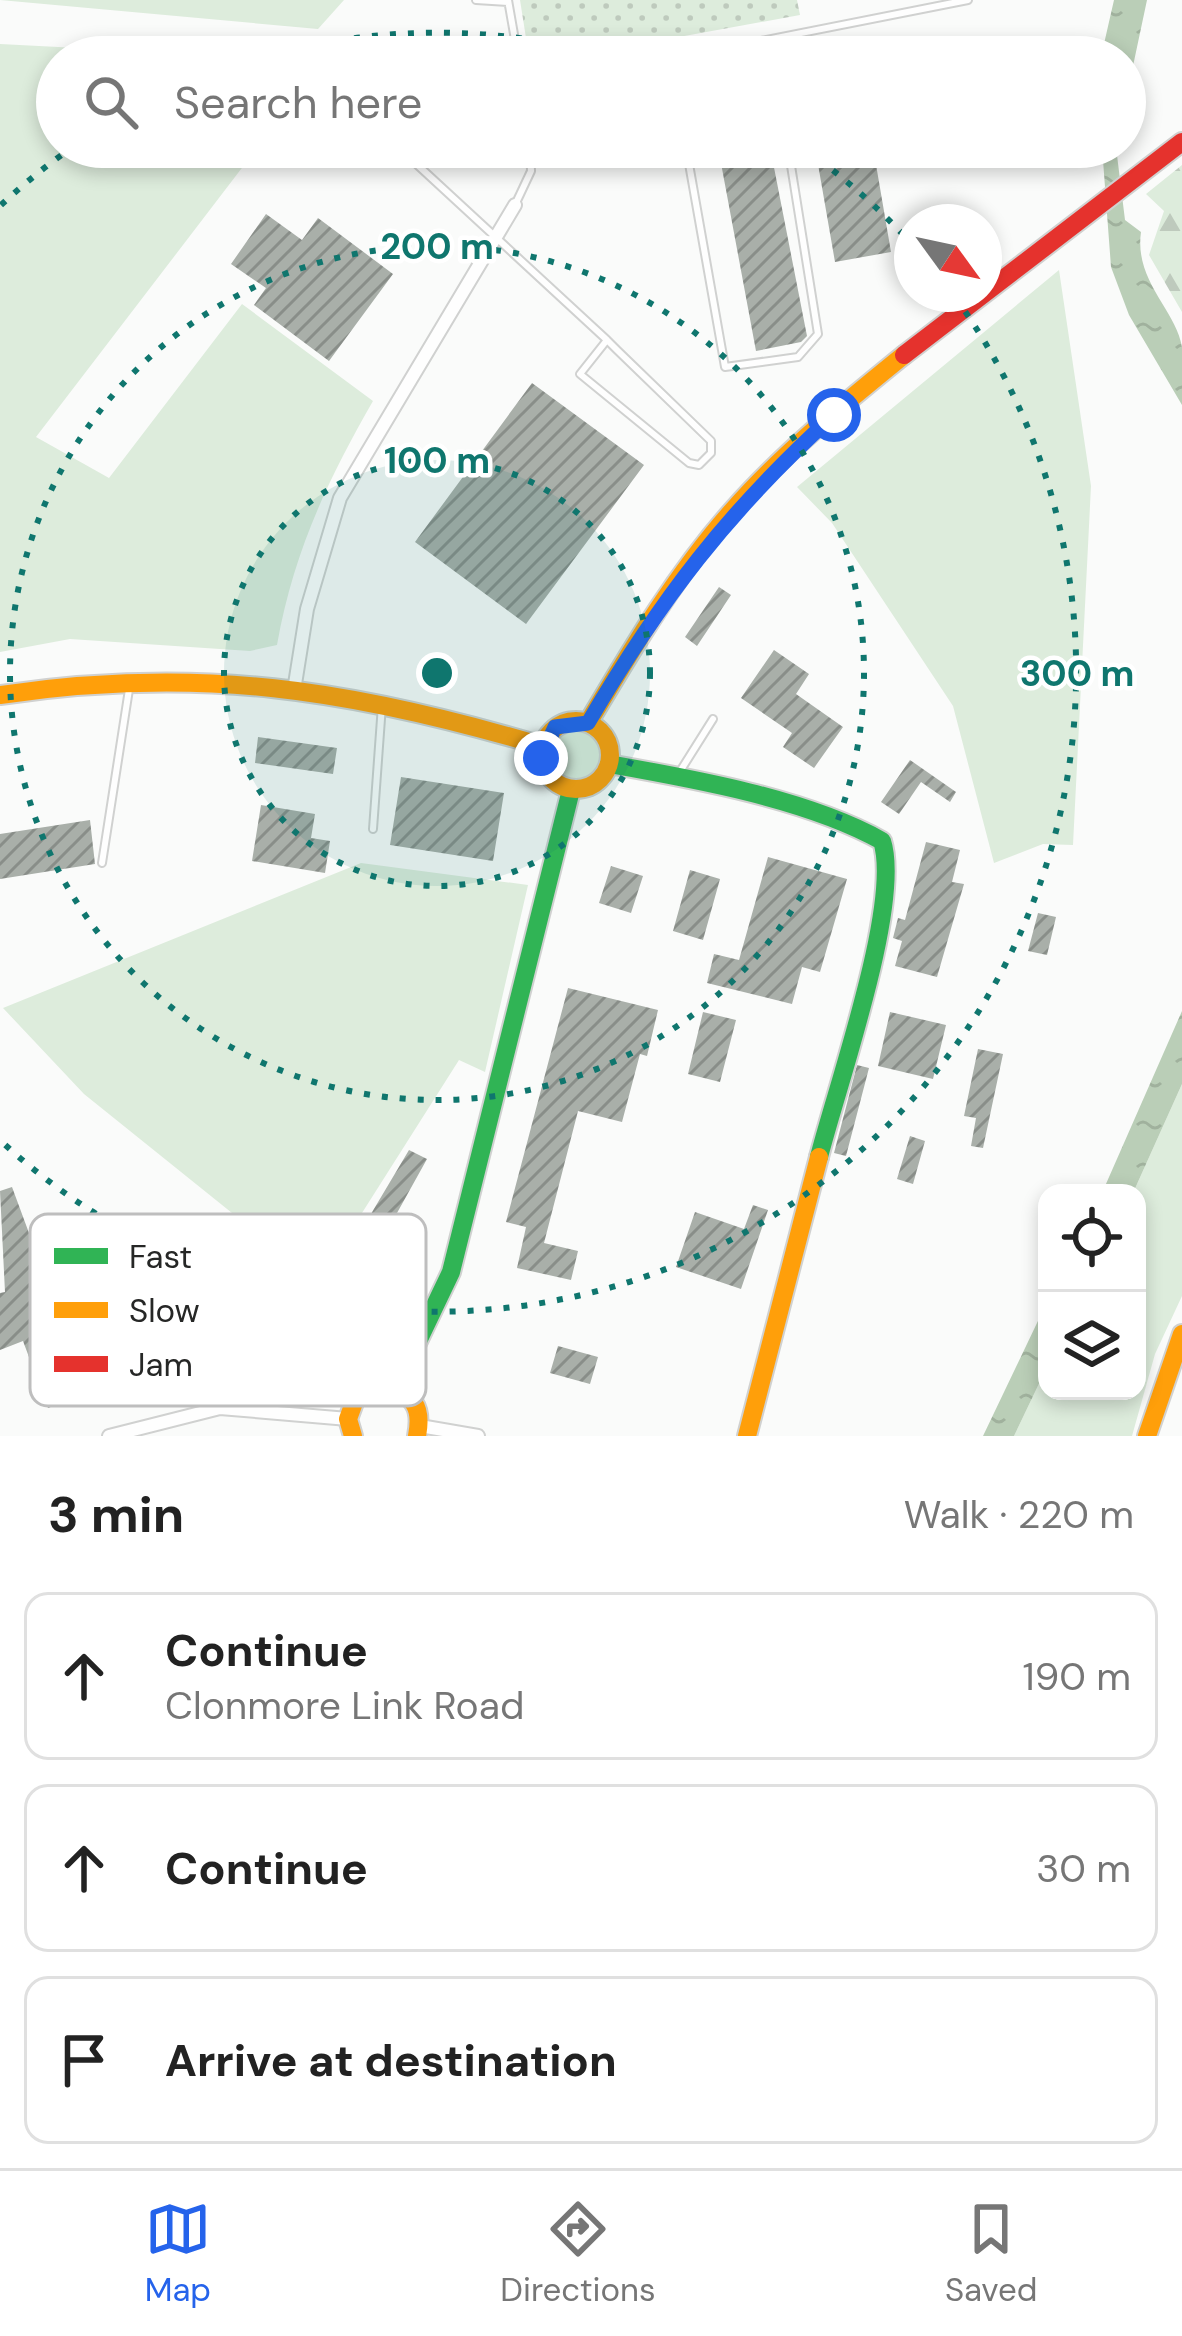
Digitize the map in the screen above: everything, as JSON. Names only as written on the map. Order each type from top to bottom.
[{"type":"main road","points":[[588,723],[666,598],[753,488],[834,415],[1182,142]]},
{"type":"main road","points":[[0,695],[130,679],[211,676],[295,684],[382,701],[542,746]]},
{"type":"main road","points":[[588,723],[604,735],[609,764],[590,787],[571,790],[550,779],[542,746],[555,727],[588,723]]},
{"type":"main road","points":[[609,764],[677,776],[855,826],[882,841],[889,862],[882,914],[747,1436]]},
{"type":"main road","points":[[426,1324],[451,1272],[571,790]]},
{"type":"main road","points":[[1147,1436],[1182,1334]]},
{"type":"street","points":[[295,684],[307,609],[340,498],[515,205]]},
{"type":"street","points":[[109,1436],[220,1408],[351,1427]]},
{"type":"street","points":[[418,1431],[478,1436]]},
{"type":"lane","points":[[476,0],[508,1],[514,36]]},
{"type":"lane","points":[[786,36],[968,0]]},
{"type":"lane","points":[[422,168],[496,234],[607,340],[711,441],[711,453],[699,465],[689,464],[580,374],[607,340]]},
{"type":"lane","points":[[515,205],[531,168]]},
{"type":"lane","points":[[690,168],[725,367],[798,357],[818,334],[791,168]]},
{"type":"lane","points":[[102,863],[130,679]]},
{"type":"lane","points":[[373,829],[382,701]]},
{"type":"lane","points":[[677,776],[713,719]]},
{"type":"green space","points":[[0,0],[344,0],[318,29]]},
{"type":"green space","points":[[520,0],[797,0],[800,15],[684,36],[526,36]]},
{"type":"green space","points":[[0,44],[36,46],[36,168],[242,168],[36,437],[109,478],[242,304],[373,401],[314,519],[292,580],[277,645],[250,651],[70,639],[0,652]]},
{"type":"green space","points":[[1182,165],[1182,312],[1149,255],[1164,211],[1146,194]]},
{"type":"green space","points":[[1059,270],[1091,486],[1073,845],[1043,844],[994,863],[953,706],[832,523],[797,487]]},
{"type":"green space","points":[[576,729],[595,736],[602,755],[595,774],[576,781],[557,774],[550,755],[557,736]]},
{"type":"green space","points":[[361,863],[528,885],[485,1072],[459,1060],[361,1214],[233,1214],[84,1094],[3,1008]]},
{"type":"green space","points":[[1182,1084],[1182,1296],[1146,1386],[1146,1184],[1137,1184]]},
{"type":"green space","points":[[1038,1386],[1038,1400],[1142,1400],[1132,1436],[1014,1436]]},
{"type":"water","points":[[1114,0],[1147,0],[1139,36],[1106,36]]},
{"type":"water","points":[[1104,168],[1119,168],[1125,220],[1141,232],[1149,280],[1182,347],[1182,405],[1129,315],[1111,267]]},
{"type":"water","points":[[1182,1011],[1182,1084],[1137,1184],[1106,1184]]},
{"type":"water","points":[[1038,1321],[1038,1386],[1014,1436],[983,1436]]},
{"type":"building","points":[[722,168],[774,168],[807,336],[801,342],[756,351]]},
{"type":"building","points":[[819,168],[877,168],[891,252],[835,262]]},
{"type":"building","points":[[266,214],[302,240],[318,218],[393,274],[329,361],[254,305],[266,288],[231,264]]},
{"type":"building","points":[[532,383],[644,465],[526,624],[415,542]]},
{"type":"building","points":[[719,587],[731,595],[697,646],[685,637]]},
{"type":"building","points":[[774,650],[809,674],[796,694],[843,727],[814,768],[783,747],[792,733],[741,698]]},
{"type":"building","points":[[258,737],[337,748],[333,774],[255,763]]},
{"type":"building","points":[[910,760],[956,792],[950,802],[921,782],[899,814],[881,802]]},
{"type":"building","points":[[401,777],[504,793],[493,861],[390,845]]},
{"type":"building","points":[[261,805],[315,814],[311,838],[330,841],[325,873],[252,861]]},
{"type":"building","points":[[90,820],[95,864],[0,879],[0,834]]},
{"type":"building","points":[[926,842],[960,850],[952,882],[964,884],[937,977],[895,966],[902,941],[893,938],[898,918],[905,920]]},
{"type":"building","points":[[768,857],[847,879],[820,972],[802,967],[792,1004],[707,983],[714,954],[739,960]]},
{"type":"building","points":[[611,866],[643,876],[631,913],[599,903]]},
{"type":"building","points":[[690,870],[720,879],[703,940],[673,931]]},
{"type":"building","points":[[1038,913],[1056,917],[1047,955],[1028,951]]},
{"type":"building","points":[[568,988],[658,1010],[647,1056],[640,1054],[622,1122],[578,1111],[544,1243],[578,1251],[571,1280],[517,1268],[526,1227],[506,1222]]},
{"type":"building","points":[[703,1012],[736,1020],[720,1082],[688,1074]]},
{"type":"building","points":[[890,1012],[946,1025],[933,1079],[878,1066]]},
{"type":"building","points":[[978,1049],[1003,1054],[983,1148],[971,1146],[976,1118],[964,1116]]},
{"type":"building","points":[[857,1065],[869,1068],[846,1156],[834,1153]]},
{"type":"building","points":[[910,1136],[925,1141],[913,1184],[897,1179]]},
{"type":"building","points":[[409,1150],[427,1159],[398,1214],[371,1214]]},
{"type":"building","points":[[12,1187],[30,1236],[30,1360],[23,1341],[0,1350],[0,1293],[5,1292],[0,1191]]},
{"type":"building","points":[[753,1205],[768,1210],[741,1289],[676,1267],[695,1212],[744,1229]]},
{"type":"building","points":[[558,1346],[598,1357],[590,1384],[550,1373]]},
{"type":"traffic: fast","points":[[609,764],[785,802],[882,841],[886,869],[876,950],[819,1157]]},
{"type":"traffic: fast","points":[[426,1324],[451,1272],[571,790]]},
{"type":"traffic: slow","points":[[588,723],[638,640],[712,534],[794,448],[904,355]]},
{"type":"traffic: slow","points":[[0,695],[142,683],[274,688],[404,710],[542,746]]},
{"type":"traffic: slow","points":[[576,721],[600,731],[610,755],[600,779],[576,789],[552,779],[542,755],[552,731],[576,721]]},
{"type":"traffic: slow","points":[[747,1436],[819,1157]]},
{"type":"traffic: slow","points":[[1147,1436],[1182,1334]]},
{"type":"traffic: slow","points":[[353,1406],[348,1419],[353,1436]]},
{"type":"traffic: slow","points":[[416,1406],[417,1436]]},
{"type":"traffic: jam","points":[[904,355],[1182,142]]},
{"type":"route","points":[[541,758],[542,746],[555,727],[566,722],[588,723],[666,598],[753,488],[834,415]]}]
